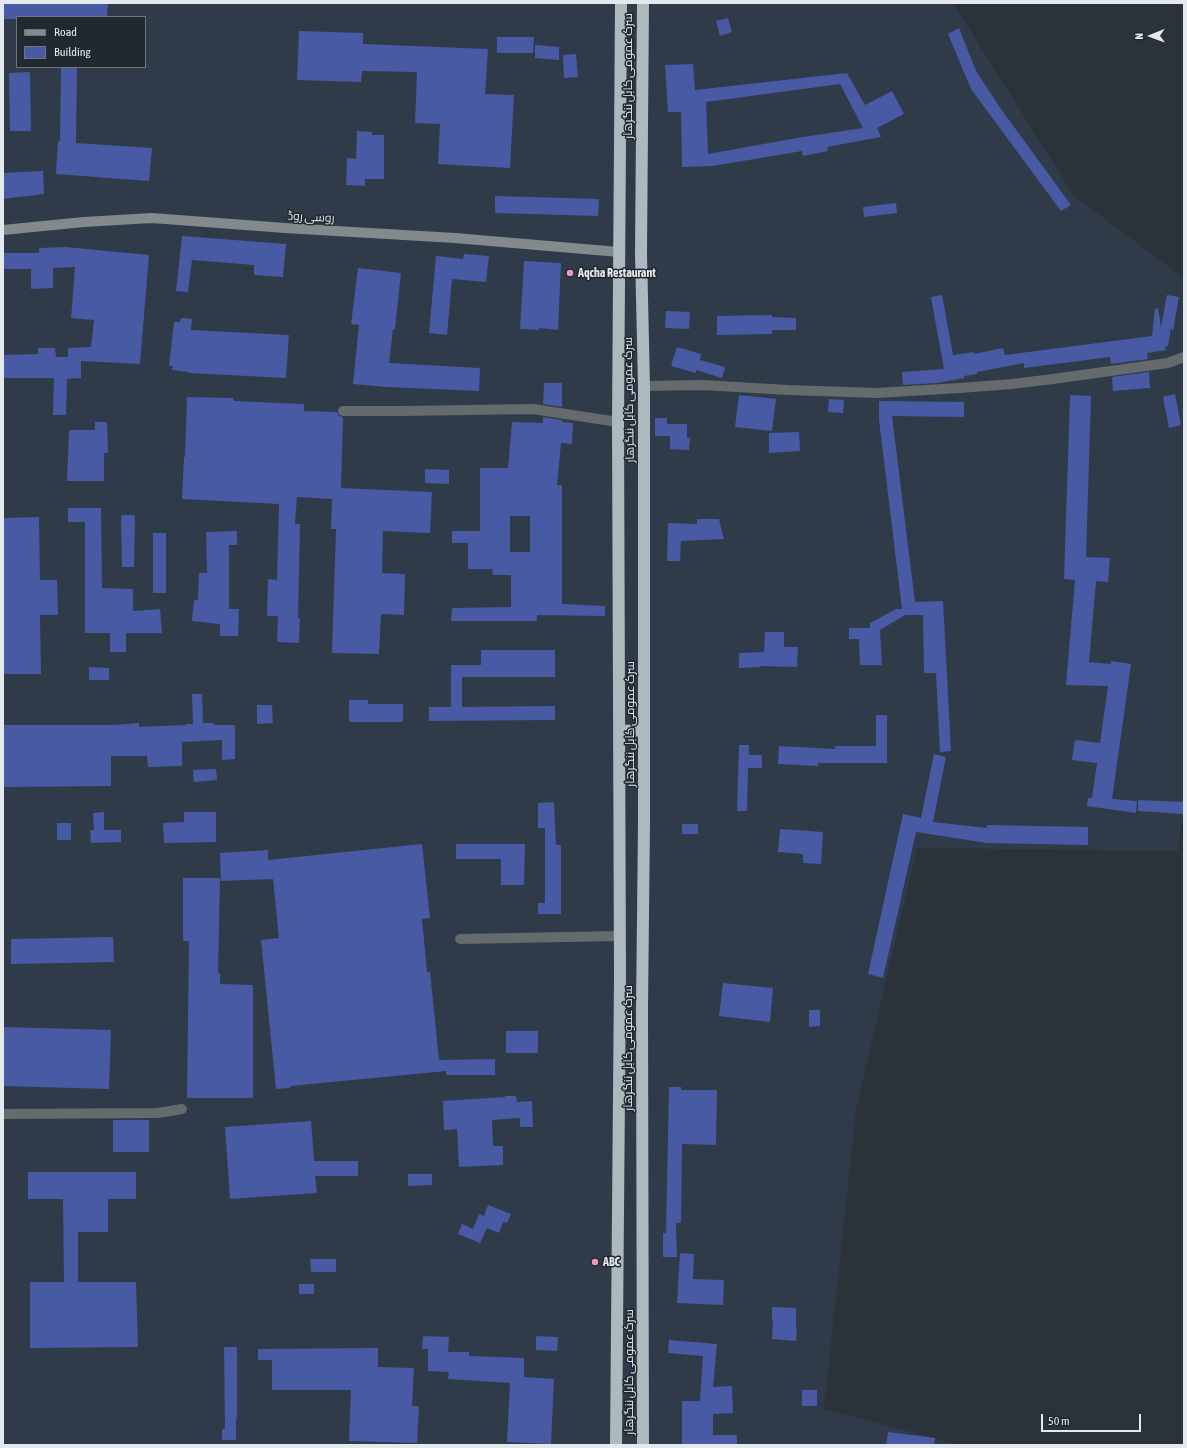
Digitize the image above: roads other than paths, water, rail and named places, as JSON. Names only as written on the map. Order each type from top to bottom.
[{"type":"highway","name":"سرک عمومی کابل ننگرهار","points":[[616,1445],[620,936],[618,422],[621,3]]},
{"type":"highway","name":"سرک عمومی کابل ننگرهار","points":[[643,3],[641,254],[644,386],[642,1009],[643,1445]]},
{"type":"highway","points":[[620,731],[644,730]]},
{"type":"main road","name":"روسی روڈ","points":[[3,230],[84,222],[152,218],[284,228],[455,238],[619,252]]},
{"type":"street","points":[[644,386],[702,385],[876,393],[1012,384],[1168,362],[1184,357]]},
{"type":"street","points":[[343,411],[533,409],[618,422]]},
{"type":"street","points":[[460,939],[620,936]]},
{"type":"street","points":[[3,1114],[158,1113],[182,1109]]},
{"type":"place","name":"Aqcha Restaurant","points":[[570,273]]},
{"type":"place","name":"ABC","points":[[595,1262]]}]
